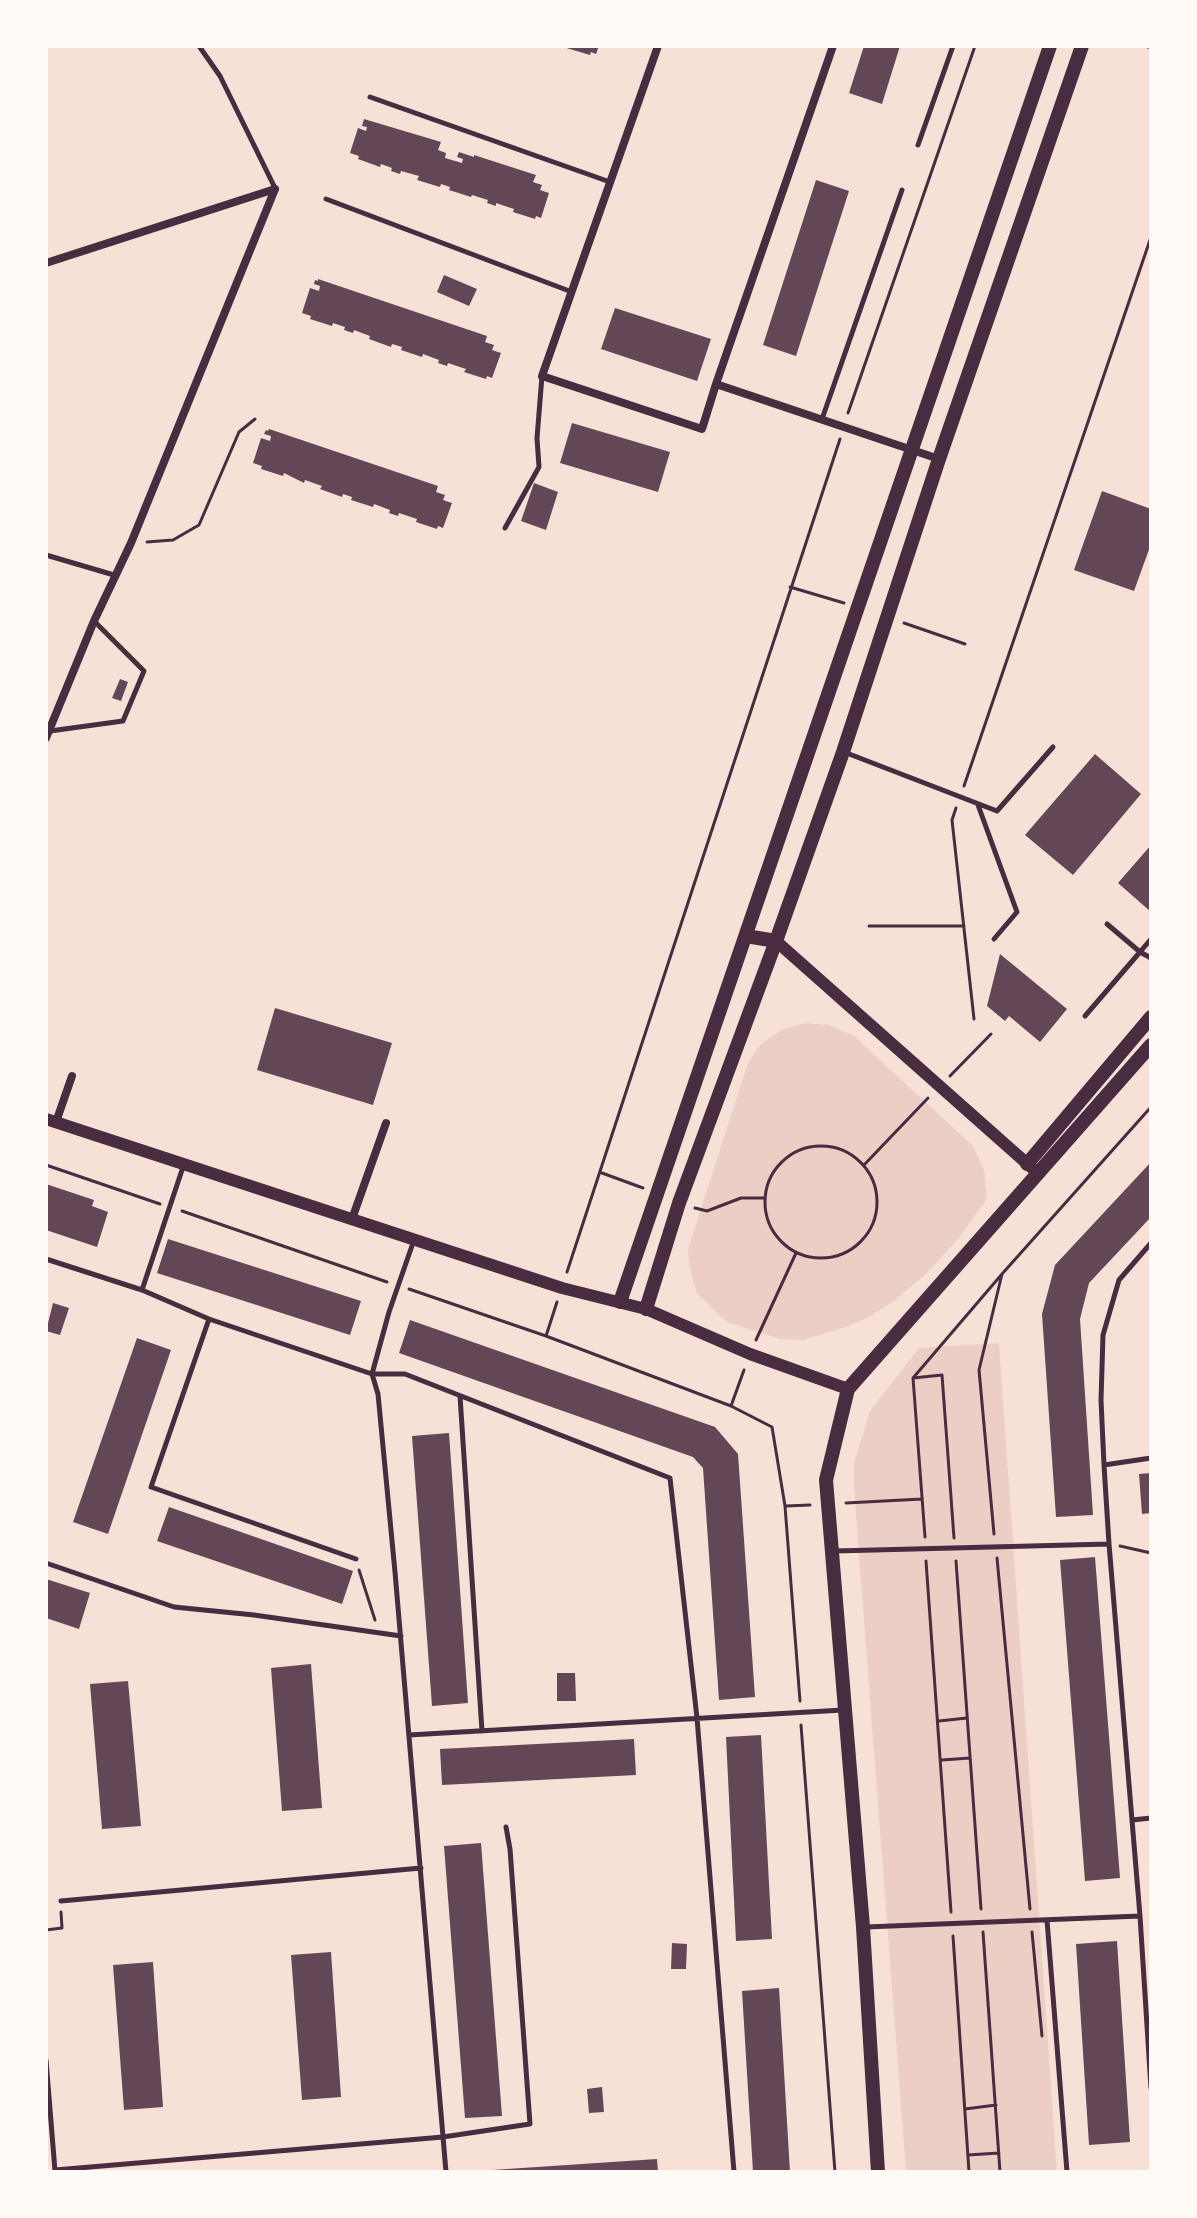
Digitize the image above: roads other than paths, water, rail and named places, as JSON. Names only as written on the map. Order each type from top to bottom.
[{"type":"main road","points":[[620,1302],[1050,46]]},
{"type":"main road","points":[[646,1309],[679,1203],[843,752],[939,459],[1082,46]]},
{"type":"main road","points":[[746,936],[776,941]]},
{"type":"main road","points":[[878,2172],[863,1927],[826,1480],[848,1389],[1032,1168],[1151,1017]]},
{"type":"main road","points":[[1032,1168],[1151,1045]]},
{"type":"street","points":[[658,46],[542,376],[702,429],[833,46]]},
{"type":"street","points":[[46,263],[275,189]]},
{"type":"street","points":[[47,734],[50,715],[131,543],[275,189]]},
{"type":"street","points":[[716,384],[939,459]]},
{"type":"street","points":[[776,941],[1032,1168]]},
{"type":"street","points":[[72,1076],[51,1121],[562,1288],[646,1309],[750,1354],[848,1389]]},
{"type":"street","points":[[352,1219],[386,1123]]},
{"type":"lane","points":[[199,46],[220,76],[275,189]]},
{"type":"lane","points":[[918,145],[953,46]]},
{"type":"lane","points":[[370,97],[610,182]]},
{"type":"lane","points":[[822,419],[902,190]]},
{"type":"lane","points":[[326,199],[572,292]]},
{"type":"lane","points":[[505,528],[539,467],[537,438],[542,376]]},
{"type":"lane","points":[[46,555],[114,575]]},
{"type":"lane","points":[[47,734],[123,721],[129,708],[144,671],[94,621]]},
{"type":"lane","points":[[843,752],[997,811],[1053,747]]},
{"type":"lane","points":[[978,804],[1017,912],[994,939]]},
{"type":"lane","points":[[1107,924],[1151,958]]},
{"type":"lane","points":[[1085,1016],[1151,939]]},
{"type":"lane","points":[[142,1290],[184,1163]]},
{"type":"lane","points":[[414,1239],[372,1374],[378,1394],[401,1636],[446,2172]]},
{"type":"lane","points":[[1151,1243],[1119,1280],[1103,1335],[1101,1400],[1109,1544],[1151,2088]]},
{"type":"lane","points":[[46,1259],[142,1290],[209,1319],[372,1374],[405,1374],[670,1478],[697,1718],[734,2172]]},
{"type":"lane","points":[[209,1319],[151,1487],[356,1559]]},
{"type":"lane","points":[[460,1396],[482,1731]]},
{"type":"lane","points":[[1104,1465],[1151,1458]]},
{"type":"lane","points":[[830,1551],[1109,1544]]},
{"type":"lane","points":[[46,1563],[174,1607],[401,1636]]},
{"type":"lane","points":[[409,1735],[844,1710]]},
{"type":"lane","points":[[1132,1820],[1151,1818]]},
{"type":"lane","points":[[46,2060],[55,2171],[443,2137],[530,2124],[506,1827]]},
{"type":"lane","points":[[61,1901],[421,1868]]},
{"type":"lane","points":[[863,1927],[1140,1916]]},
{"type":"lane","points":[[1047,1920],[1067,2172]]}]
